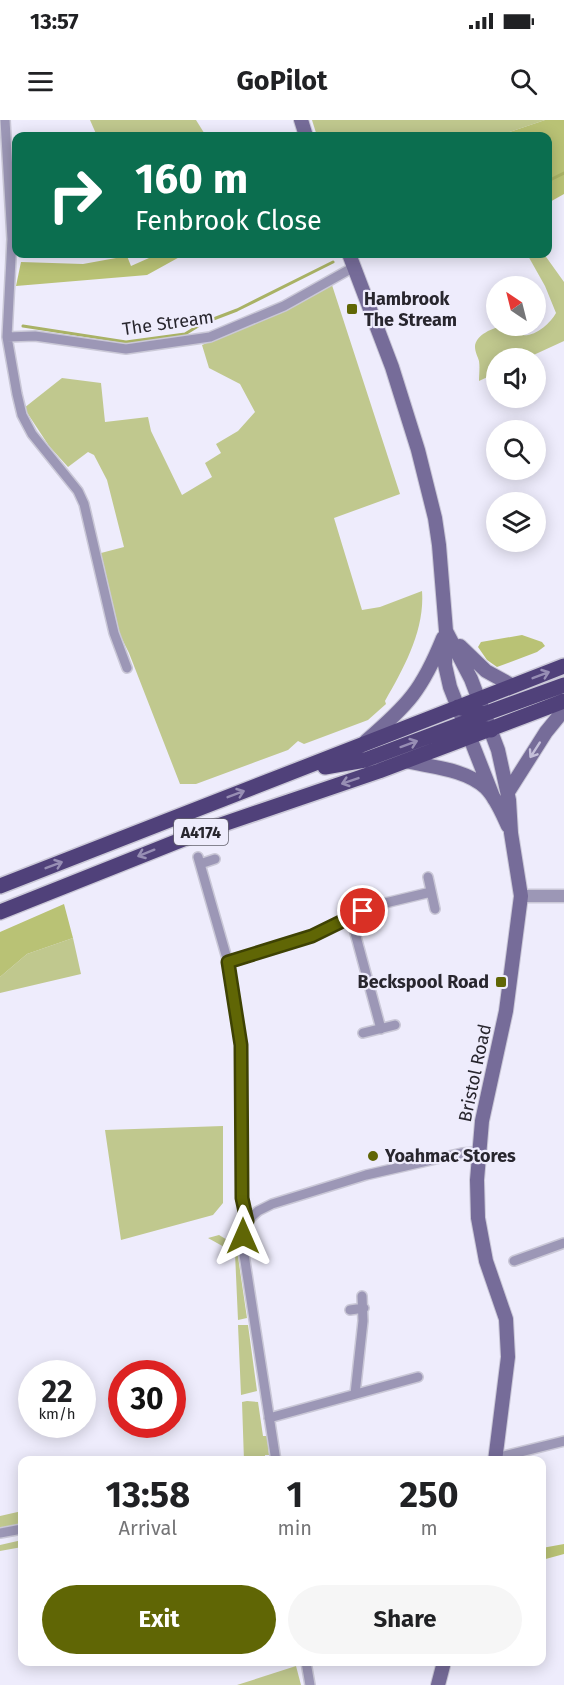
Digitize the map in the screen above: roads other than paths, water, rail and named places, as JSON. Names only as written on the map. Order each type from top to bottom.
[{"type":"highway","name":"A4174","points":[[0,886],[564,666]]},
{"type":"highway","points":[[458,708],[484,714],[564,685]]},
{"type":"highway","name":"A4174","points":[[0,912],[206,830],[405,761],[467,730],[491,730],[564,701]]},
{"type":"highway","points":[[292,772],[365,760],[467,730]]},
{"type":"main road","points":[[351,260],[392,367],[421,461],[435,518],[446,630],[445,665],[450,687],[494,799]]},
{"type":"main road","points":[[446,630],[480,666],[500,681],[513,686]]},
{"type":"main road","points":[[359,746],[396,715],[416,693],[428,674],[446,630]]},
{"type":"main road","name":"Bristol Road","points":[[446,630],[461,658],[498,750],[508,792],[511,832],[521,896],[506,1011],[482,1121],[478,1152],[478,1218],[486,1261],[506,1319],[508,1357],[496,1456]]},
{"type":"main road","points":[[508,792],[546,732],[564,710]]},
{"type":"main road","points":[[405,761],[454,772],[473,779],[487,789],[494,799]]},
{"type":"main road","name":"Bristol Road","points":[[494,799],[511,832]]},
{"type":"main road","points":[[438,1685],[443,1666]]},
{"type":"street","points":[[5,120],[12,239],[7,337],[22,415],[32,434],[78,491],[84,504],[114,633],[127,668]]},
{"type":"street","name":"The Stream","points":[[7,337],[35,336],[126,349],[210,337],[284,306],[351,260]]},
{"type":"street","points":[[215,859],[199,860],[228,962],[241,1045],[242,1198],[247,1221],[243,1248],[275,1456]]},
{"type":"street","points":[[428,877],[435,909]]},
{"type":"street","points":[[228,962],[312,936],[381,904],[431,892]]},
{"type":"street","points":[[521,896],[564,896]]},
{"type":"street","points":[[351,918],[381,1029]]},
{"type":"street","points":[[363,1033],[396,1025]]},
{"type":"street","points":[[247,1221],[258,1211],[272,1204],[366,1175],[462,1153],[478,1152]]},
{"type":"street","points":[[514,1261],[564,1244]]},
{"type":"street","points":[[355,1394],[364,1308],[362,1296]]},
{"type":"street","points":[[350,1310],[364,1308]]},
{"type":"street","points":[[269,1418],[418,1377]]},
{"type":"street","points":[[510,1456],[564,1441]]},
{"type":"street","points":[[0,1533],[18,1529]]},
{"type":"street","points":[[307,1666],[310,1685]]},
{"type":"waterway","points":[[552,179],[564,173]]},
{"type":"waterway","points":[[23,326],[126,342],[185,334],[203,323],[237,310],[333,262]]},
{"type":"place","name":"Hambrook The Stream","points":[[352,309]]},
{"type":"place","name":"Beckspool Road","points":[[501,982]]},
{"type":"place","name":"Yoahmac Stores","points":[[373,1156]]}]
